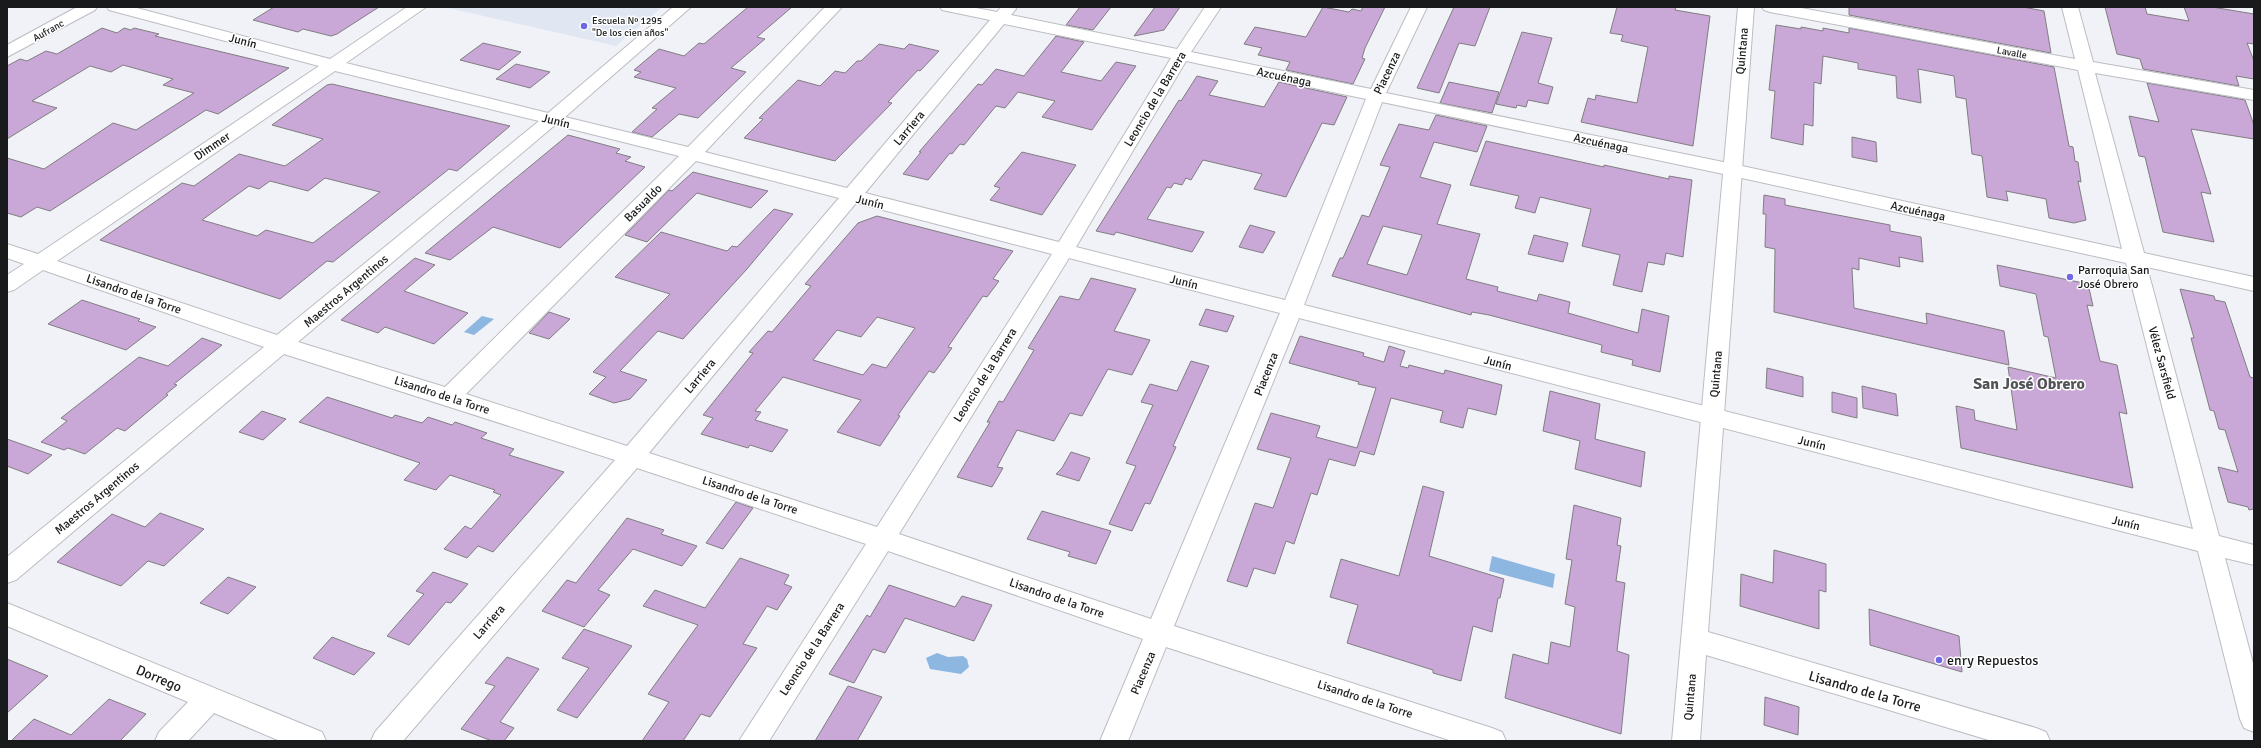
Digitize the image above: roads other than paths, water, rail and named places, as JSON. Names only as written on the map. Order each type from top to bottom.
[{"type":"street","name":"Aufranc","points":[[7,52],[89,7]]},
{"type":"street","name":"Junín","points":[[115,7],[332,65],[692,154],[852,197],[1712,418],[2254,555]]},
{"type":"street","name":"Dimmer","points":[[7,286],[418,7]]},
{"type":"street","name":"Maestros Argentinos","points":[[7,572],[282,345],[551,120],[683,7]]},
{"type":"street","name":"Basualdo","points":[[449,397],[692,154],[834,7]]},
{"type":"street","name":"Azcuénaga","points":[[948,7],[1005,12],[1180,56],[1733,170],[2254,284]]},
{"type":"street","name":"Leoncio de la Barrera","points":[[753,741],[883,538],[1063,251],[1180,56],[1213,7]]},
{"type":"street","name":"Piacenza","points":[[1114,741],[1160,633],[1292,309],[1376,96],[1419,7]]},
{"type":"street","name":"Quintana","points":[[1686,741],[1746,7]]},
{"type":"street","name":"Lavalle","points":[[1770,7],[2086,66],[2254,95]]},
{"type":"street","name":"Vélez Sarsfield","points":[[2070,7],[2254,719]]},
{"type":"street","name":"Larriera","points":[[385,741],[632,457],[852,197],[1005,12]]},
{"type":"street","name":"Lisandro de la Torre","points":[[7,251],[282,345],[449,397],[883,538],[1160,633],[1492,741]]},
{"type":"street","name":"Dorrego","points":[[7,614],[210,700],[312,741]]},
{"type":"street","name":"Lisandro de la Torre","points":[[1695,640],[2036,741]]},
{"type":"street","points":[[169,741],[210,700]]},
{"type":"water","points":[[482,316],[494,319],[474,335],[464,332]]},
{"type":"water","points":[[1492,556],[1555,574],[1553,588],[1489,571]]},
{"type":"water","points":[[937,653],[948,657],[963,656],[967,659],[969,667],[961,674],[930,669],[926,658]]},
{"type":"place","name":"Escuela Nº 1295 \"De los cien años\"","points":[[584,26]]},
{"type":"place","name":"Parroquia San José Obrero","points":[[2070,277]]},
{"type":"place","name":"enry Repuestos","points":[[1939,660]]},
{"type":"district","name":"San José Obrero","points":[[2029,383]]}]
